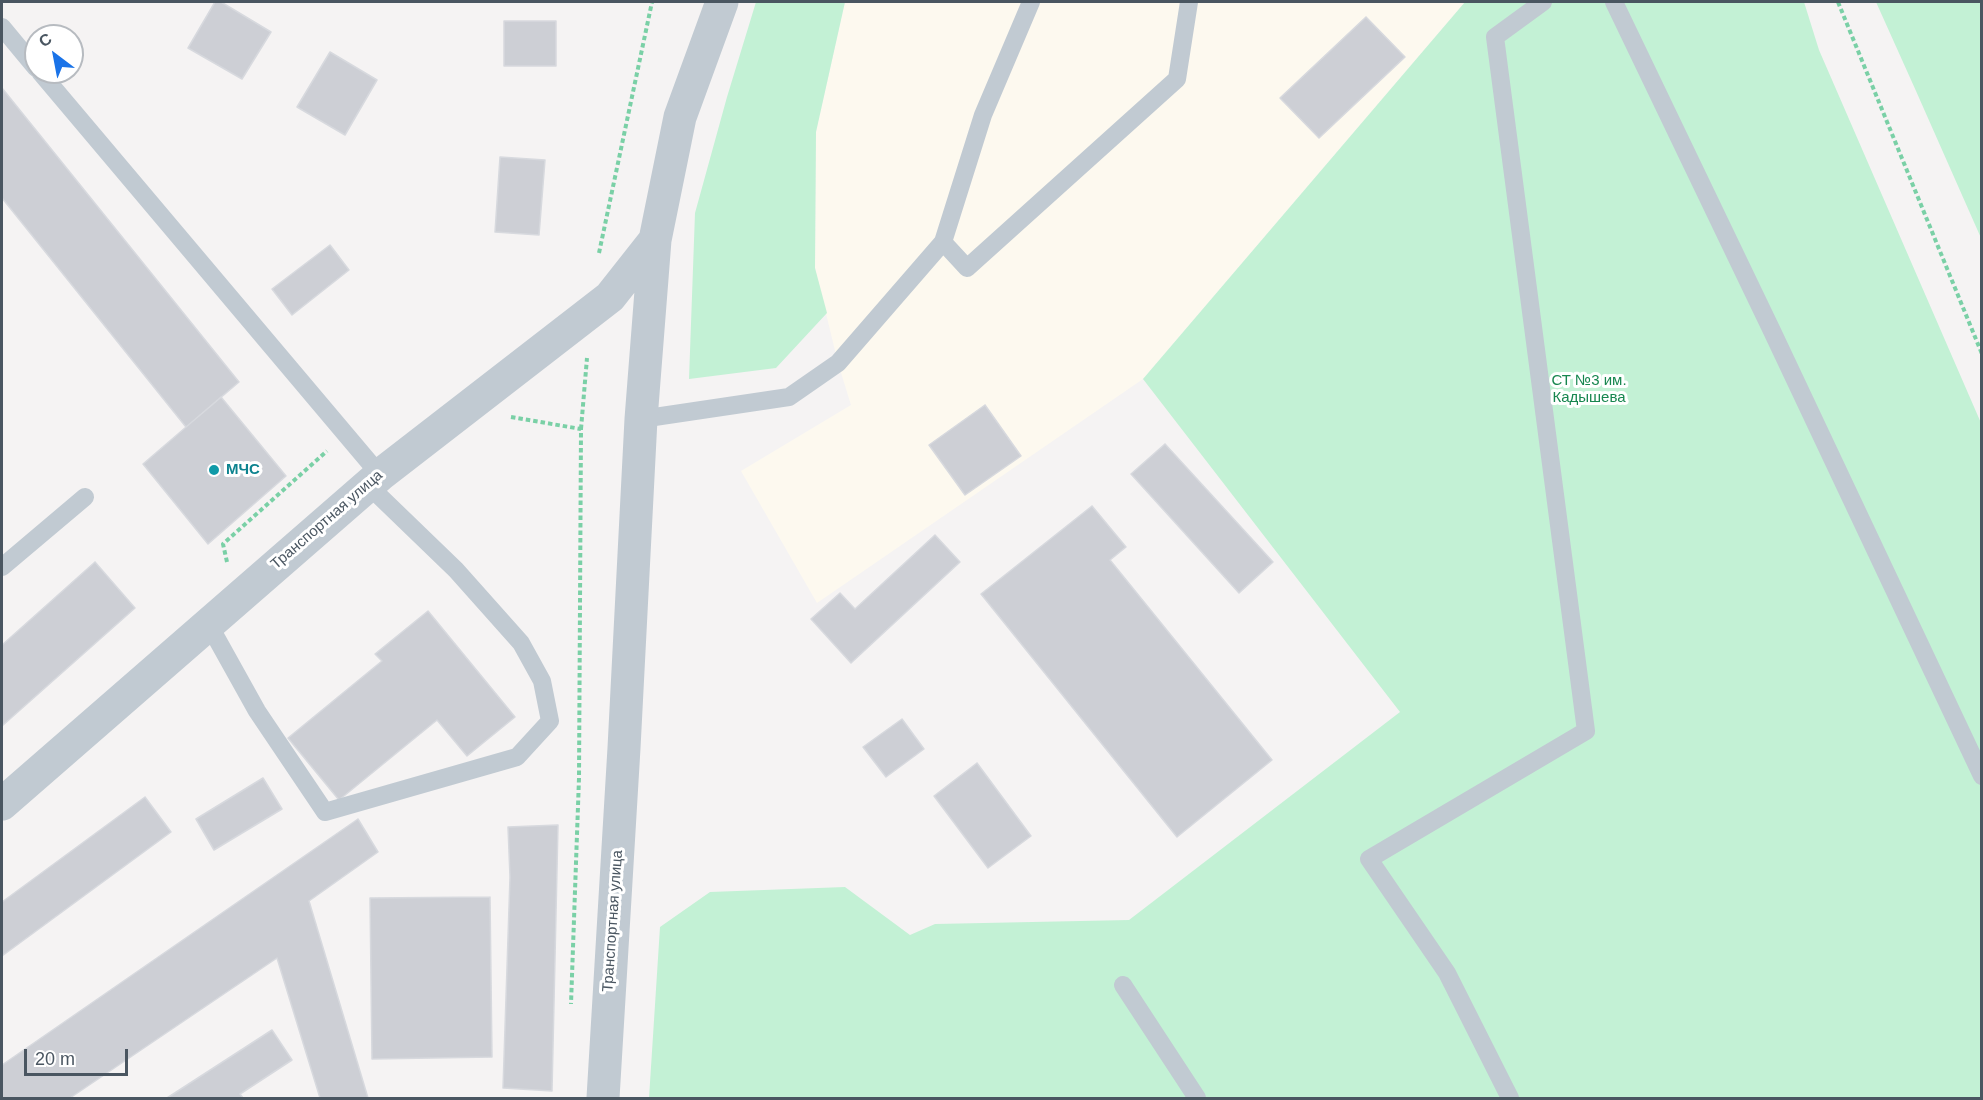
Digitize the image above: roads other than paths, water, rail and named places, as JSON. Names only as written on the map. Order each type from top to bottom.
[{"type":"street","name":"Транспортная улица","points":[[603,1098],[641,419],[655,240],[680,117],[722,2]]},
{"type":"street","name":"Транспортная улица","points":[[2,804],[374,480],[610,297],[655,240]]},
{"type":"lane","points":[[641,419],[789,397],[838,363],[943,242],[983,115],[1031,2]]},
{"type":"lane","points":[[943,242],[967,268],[1177,79],[1189,2]]},
{"type":"lane","points":[[1510,1098],[1447,973],[1369,858],[1587,731],[1495,37],[1543,2]]},
{"type":"lane","points":[[1614,2],[1982,776]]},
{"type":"lane","points":[[2,27],[24,54]]},
{"type":"lane","points":[[50,84],[346,434],[374,480],[521,643],[542,681],[550,721],[517,757],[325,812],[257,711],[208,623]]},
{"type":"lane","points":[[2,567],[85,497]]},
{"type":"lane","points":[[1123,985],[1197,1098]]},
{"type":"place","name":"МЧС","points":[[214,470]]},
{"type":"park label","name":"СТ №3 им. Кадышева","points":[[1589,390]]}]
